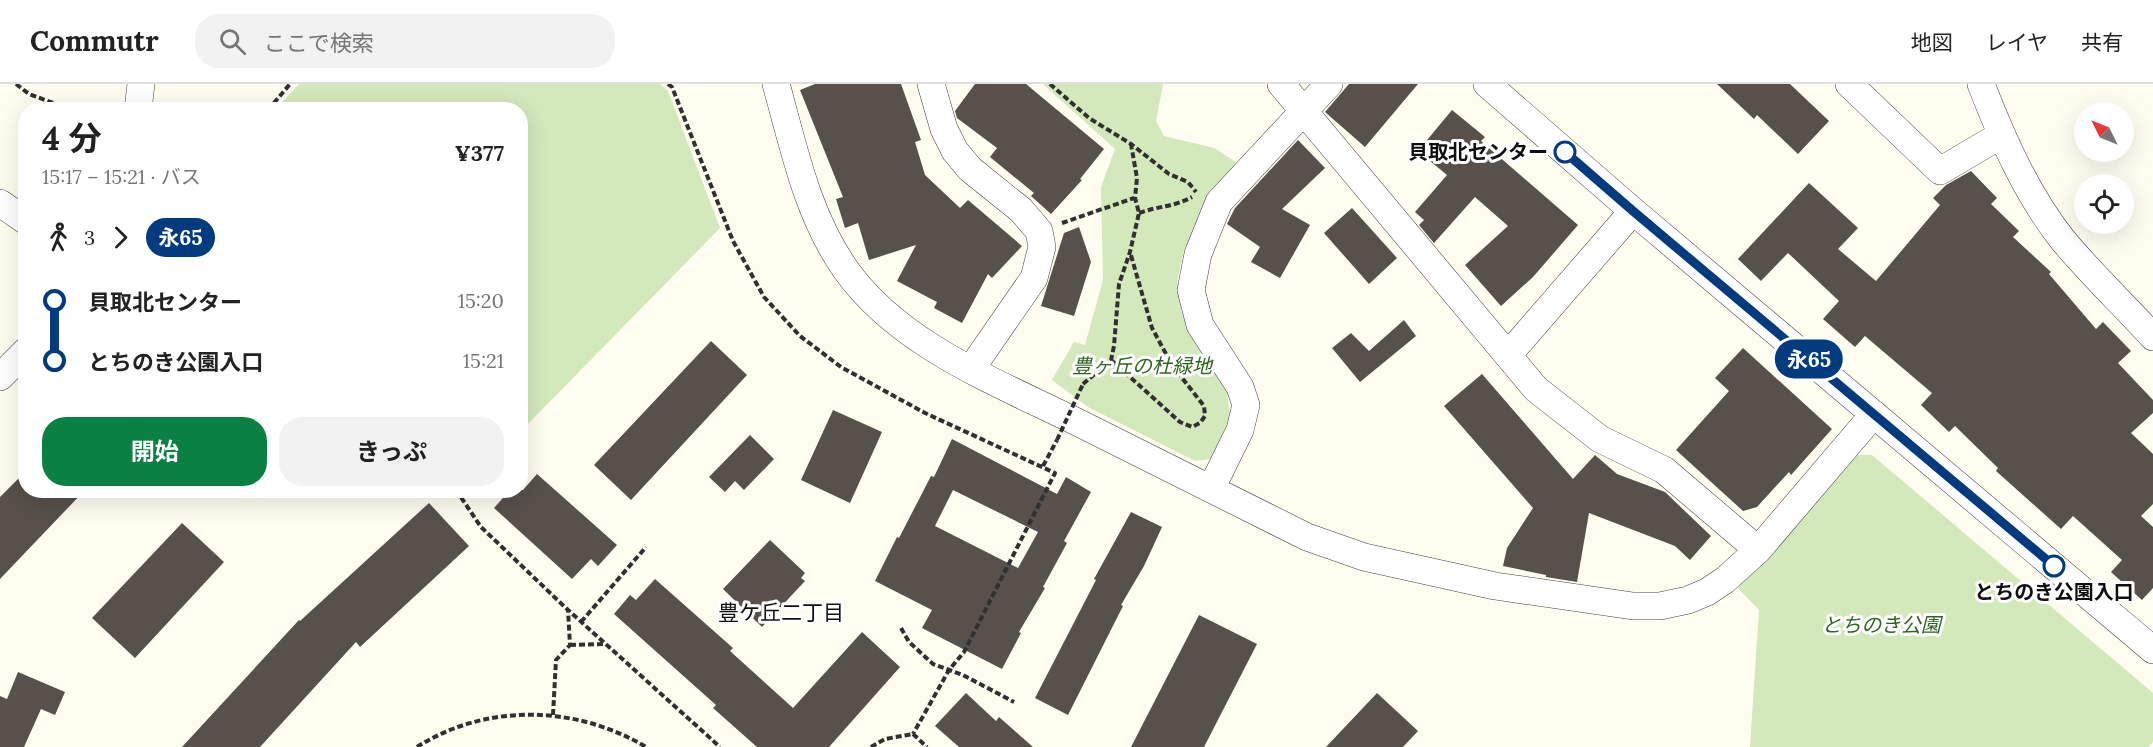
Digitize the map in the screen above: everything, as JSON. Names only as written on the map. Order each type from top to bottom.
[{"type":"street","points":[[139,102],[141,84]]},
{"type":"street","points":[[776,84],[808,199],[824,233],[846,270],[877,307],[910,334],[971,369],[1307,537],[1364,557],[1495,586],[1633,606],[1660,606],[1688,600],[1707,592],[1725,580],[1758,550],[1875,414]]},
{"type":"street","points":[[931,84],[944,129],[955,151],[970,169],[1021,210],[1038,231],[1042,247],[1034,278],[971,369]]},
{"type":"street","points":[[1281,84],[1536,389],[1600,439],[1664,470],[1758,550]]},
{"type":"street","points":[[1211,489],[1240,430],[1246,405],[1240,387],[1200,325],[1191,291],[1198,254],[1219,202],[1329,84]]},
{"type":"street","points":[[1487,84],[1633,211],[2153,650]]},
{"type":"street","points":[[1848,84],[1940,171],[2001,135]]},
{"type":"street","points":[[1981,84],[2001,135],[2036,201],[2063,239],[2153,337]]},
{"type":"street","points":[[1509,354],[1633,211]]},
{"type":"street","points":[[0,378],[18,359]]},
{"type":"path","points":[[16,84],[29,94],[50,102]]},
{"type":"path","points":[[275,102],[290,84]]},
{"type":"path","points":[[668,84],[672,87],[733,241],[764,297],[800,336],[841,367],[925,413],[1055,473],[964,652],[949,670],[913,734]]},
{"type":"path","points":[[1050,84],[1089,118],[1131,144],[1169,174],[1188,182],[1198,194],[1177,205],[1154,207],[1139,213]]},
{"type":"path","points":[[1043,466],[1083,384],[1111,360],[1119,284],[1130,252],[1139,213],[1135,198],[1137,178],[1131,144]]},
{"type":"path","points":[[1038,231],[1135,198]]},
{"type":"path","points":[[1111,360],[1180,422],[1192,427],[1200,423],[1205,416],[1204,406],[1172,366],[1152,328],[1130,252]]},
{"type":"path","points":[[461,498],[481,527],[581,622],[720,747]]},
{"type":"path","points":[[581,622],[646,547]]},
{"type":"path","points":[[568,610],[570,645]]},
{"type":"path","points":[[901,628],[909,642],[933,664],[963,675],[1014,702]]},
{"type":"path","points":[[553,715],[556,660],[570,645],[605,644]]},
{"type":"path","points":[[417,747],[468,723],[516,714],[553,715],[577,720],[622,733],[646,747]]},
{"type":"path","points":[[871,747],[885,739],[913,734]]},
{"type":"path","points":[[913,734],[927,747]]},
{"type":"green space","points":[[299,84],[660,84],[668,91],[720,228],[528,424],[528,102],[282,102]]},
{"type":"green space","name":"豊ヶ丘の杜緑地","points":[[1043,84],[1163,84],[1156,121],[1164,136],[1214,148],[1239,164],[1217,189],[1184,250],[1177,281],[1182,314],[1227,392],[1230,417],[1211,459],[1195,461],[1088,407],[1052,380],[1074,342],[1085,345],[1103,280],[1101,187],[1115,149]]},
{"type":"green space","name":"とちのき公園","points":[[1853,455],[1872,455],[2153,693],[2153,742],[2148,747],[1750,747],[1759,610],[1738,588]]},
{"type":"building","points":[[815,84],[901,84],[921,140],[915,142],[925,175],[960,208],[968,200],[1022,246],[992,278],[988,274],[962,323],[934,308],[937,302],[897,281],[916,245],[869,260],[858,223],[845,228],[836,199],[843,197],[800,90]]},
{"type":"building","points":[[975,84],[1026,84],[1104,149],[1080,179],[1082,180],[1051,214],[1031,196],[1034,193],[990,157],[997,148],[957,118],[955,111]]},
{"type":"building","points":[[1349,84],[1418,84],[1365,147],[1325,112]]},
{"type":"building","points":[[1717,84],[1790,84],[1829,121],[1798,154],[1757,115],[1754,119]]},
{"type":"building","points":[[1452,110],[1485,137],[1481,141],[1578,225],[1533,277],[1501,306],[1465,265],[1508,226],[1475,197],[1434,243],[1419,225],[1424,220],[1415,212],[1447,175],[1418,151]]},
{"type":"building","points":[[1298,140],[1325,168],[1282,209],[1310,225],[1280,278],[1251,262],[1260,247],[1227,224],[1235,208]]},
{"type":"building","points":[[1971,171],[1997,198],[1991,204],[2019,231],[2013,237],[2051,272],[2049,274],[2096,329],[2103,322],[2131,351],[2118,363],[2153,400],[2153,413],[2131,433],[2153,454],[2153,504],[2141,516],[2153,527],[2153,588],[2142,600],[2111,572],[2122,560],[2073,516],[2061,529],[1996,471],[1998,468],[1955,426],[1949,432],[1921,405],[1932,393],[1865,336],[1855,347],[1823,319],[1839,301],[1788,253],[1761,281],[1738,259],[1809,183],[1858,228],[1838,249],[1876,281],[1940,205],[1933,198],[1946,185]]},
{"type":"building","points":[[1352,208],[1397,258],[1369,284],[1324,233]]},
{"type":"building","points":[[1079,227],[1091,262],[1074,316],[1041,306],[1064,233]]},
{"type":"building","points":[[1404,320],[1416,336],[1360,382],[1332,348],[1351,333],[1369,351]]},
{"type":"building","points":[[711,341],[747,375],[631,500],[594,465]]},
{"type":"building","points":[[1743,348],[1832,429],[1791,475],[1789,472],[1757,507],[1743,511],[1676,450],[1729,391],[1715,378]]},
{"type":"building","points":[[1482,374],[1573,479],[1595,455],[1617,474],[1665,492],[1711,536],[1690,560],[1675,546],[1589,513],[1577,582],[1503,566],[1507,548],[1533,508],[1444,406]]},
{"type":"building","points":[[833,410],[882,432],[850,503],[801,480]]},
{"type":"building","points":[[750,435],[774,459],[744,490],[735,481],[725,492],[709,477]]},
{"type":"building","points":[[952,439],[1057,494],[1066,477],[1091,492],[1064,541],[1067,543],[1043,587],[1045,588],[1019,632],[1021,633],[1002,669],[922,628],[932,610],[875,581],[931,476],[934,477]],"holes":[[[953,490],[1038,532],[1018,568],[935,526]]]},
{"type":"building","points":[[537,474],[617,545],[598,566],[591,559],[572,579],[494,508],[503,498],[528,498],[528,484]]},
{"type":"building","points":[[18,479],[18,498],[77,498],[0,579],[0,497]]},
{"type":"building","points":[[429,503],[469,546],[360,647],[356,642],[260,747],[182,747],[299,620]]},
{"type":"building","points":[[1131,512],[1162,527],[1068,715],[1035,698],[1096,580],[1094,579]]},
{"type":"building","points":[[182,523],[224,562],[135,658],[92,618]]},
{"type":"building","points":[[770,540],[805,573],[801,578],[805,581],[762,627],[723,589]]},
{"type":"building","points":[[655,579],[733,648],[730,651],[793,708],[862,632],[900,667],[829,747],[757,747],[713,708],[716,705],[614,614],[630,595],[636,600]]},
{"type":"building","points":[[1199,615],[1257,644],[1204,747],[1131,747]]},
{"type":"building","points":[[18,672],[65,692],[55,715],[41,709],[24,747],[0,747],[0,696],[7,699]]},
{"type":"building","points":[[966,693],[996,721],[999,717],[1033,747],[959,747],[935,726]]},
{"type":"building","points":[[1377,693],[1418,731],[1403,747],[1326,747]]},
{"type":"bus line","name":"永65","points":[[1565,152],[2054,566]]},
{"type":"place","name":"貝取北センター","points":[[1565,152]]},
{"type":"place","name":"とちのき公園入口","points":[[2054,566]]},
{"type":"district","name":"豊ケ丘二丁目","points":[[781,613]]}]
